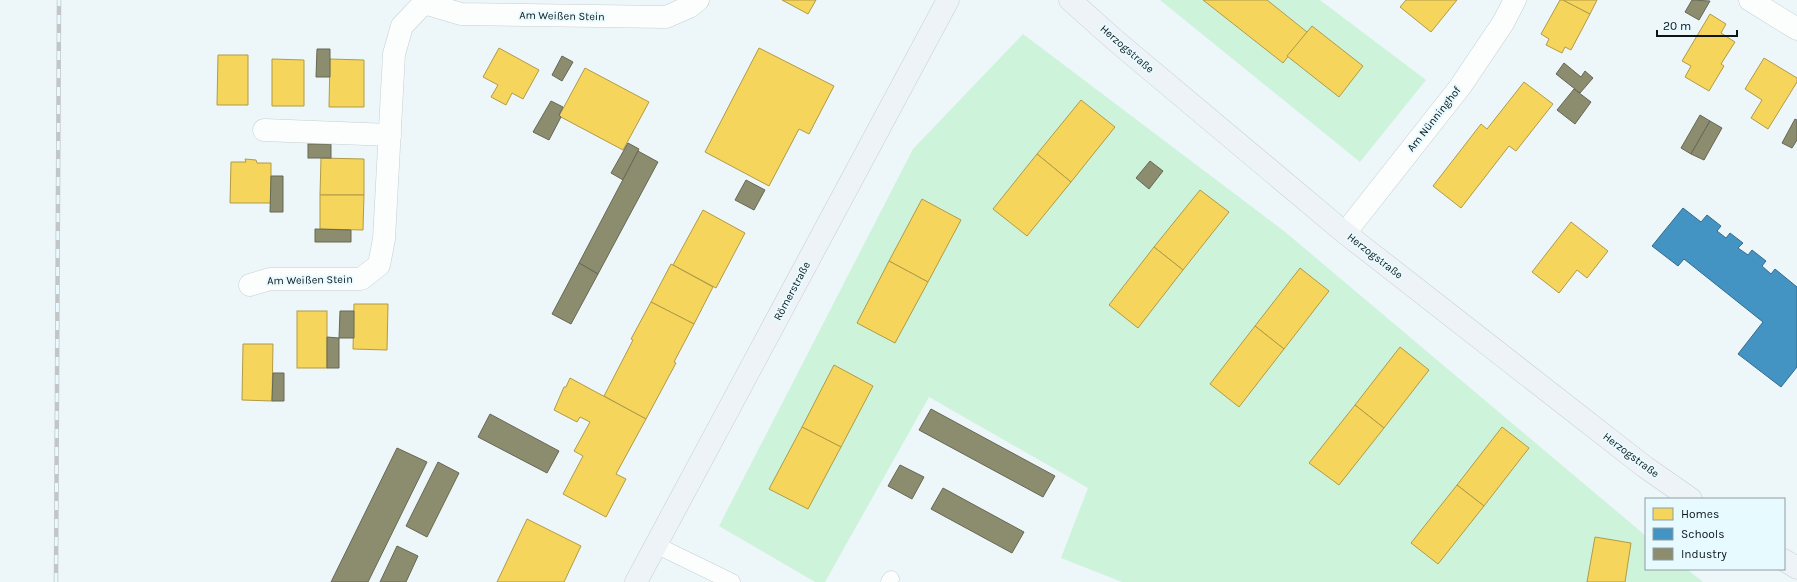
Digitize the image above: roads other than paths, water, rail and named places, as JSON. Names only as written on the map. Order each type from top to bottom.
[{"type":"street","name":"Am Weißen Stein","points":[[250,285],[270,279],[361,279],[379,265],[384,239],[394,54],[402,26],[424,1],[461,14],[666,17],[689,7],[698,0]]},
{"type":"street","name":"Römerstraße","points":[[636,582],[948,0]]},
{"type":"street","name":"Herzogstraße","points":[[1070,0],[1122,46],[1345,233],[1645,467],[1690,498]]},
{"type":"street","name":"Am Nünninghof","points":[[1345,233],[1460,87],[1503,23],[1515,0]]},
{"type":"street","points":[[1750,0],[1797,29]]},
{"type":"street","points":[[264,130],[390,135]]},
{"type":"street","points":[[1785,561],[1797,568]]},
{"type":"lane","points":[[656,545],[732,582]]},
{"type":"railway","points":[[56,582],[59,0]]}]
